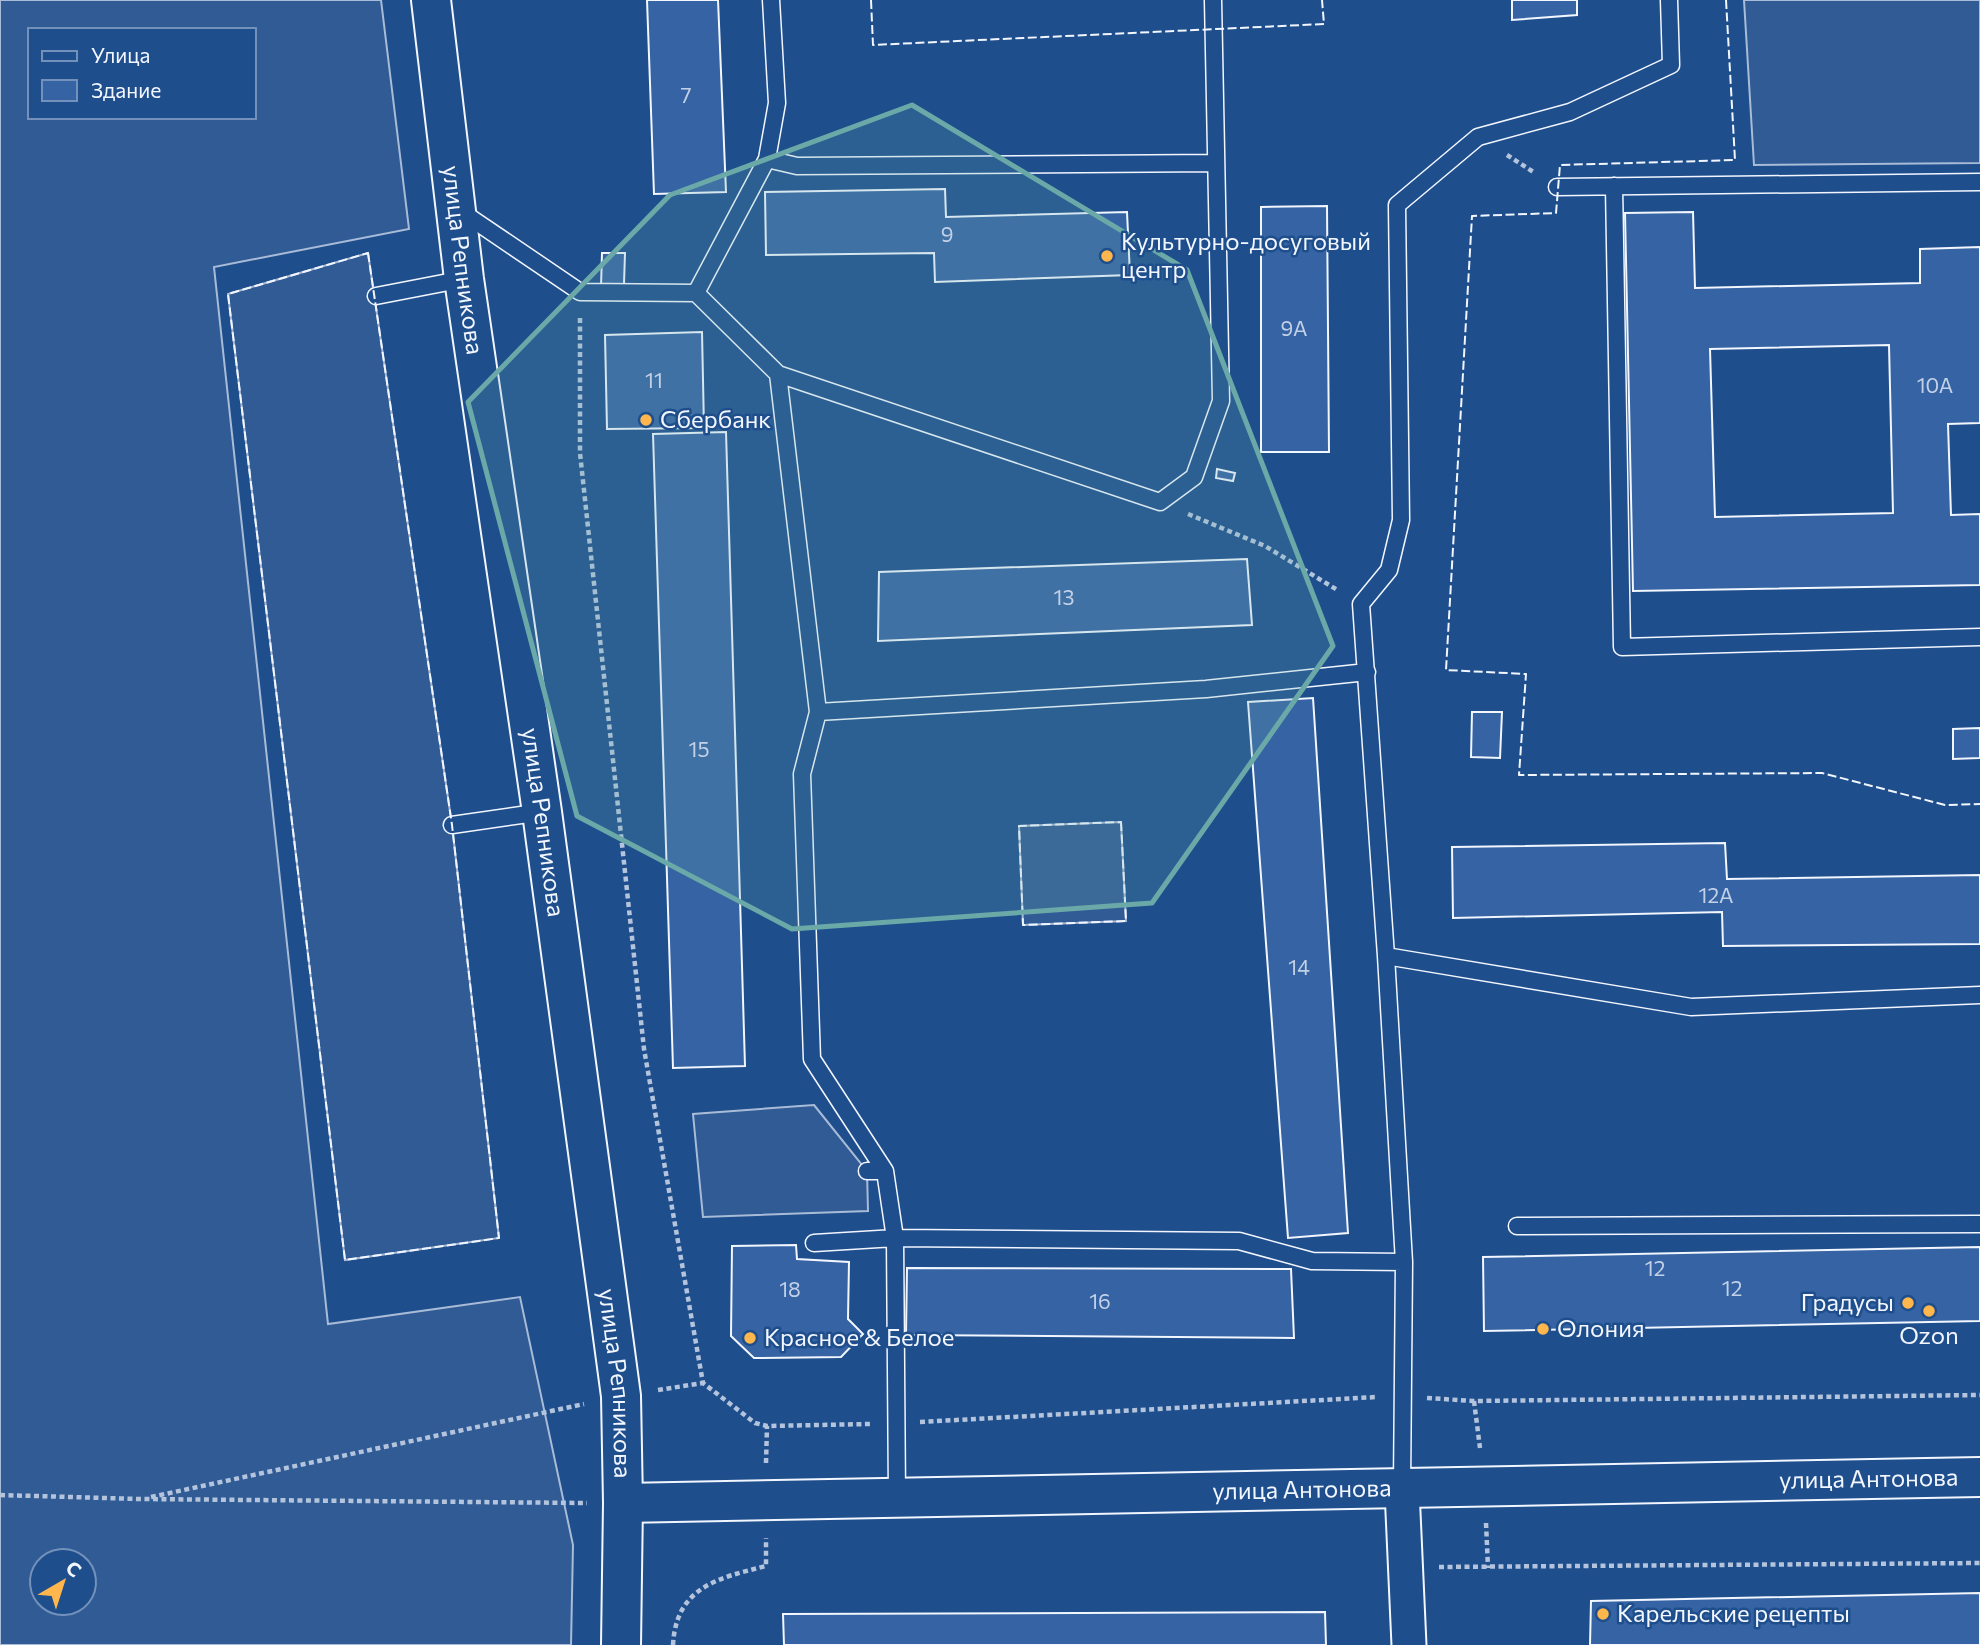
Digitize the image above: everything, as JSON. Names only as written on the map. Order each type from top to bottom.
[{"type":"main road","name":"улица Репникова","points":[[431,0],[464,279],[542,812],[621,1396],[621,1645]]},
{"type":"main road","name":"улица Антонова","points":[[623,1503],[1980,1477]]},
{"type":"street","points":[[1402,1490],[1409,1645]]},
{"type":"lane","points":[[696,293],[767,159],[777,103],[771,0]]},
{"type":"lane","points":[[457,209],[580,292],[696,293],[778,374],[1160,502],[1194,477],[1221,401],[1213,0]]},
{"type":"lane","points":[[1402,1490],[1404,1262],[1387,956],[1361,604],[1389,570],[1401,520],[1397,205],[1478,137],[1570,112],[1671,65],[1669,0]]},
{"type":"lane","points":[[767,159],[797,166],[1216,163]]},
{"type":"lane","points":[[1557,187],[1980,182]]},
{"type":"lane","points":[[1614,186],[1622,647],[1980,637]]},
{"type":"lane","points":[[376,296],[464,279]]},
{"type":"lane","points":[[778,374],[818,712],[802,774],[812,1059],[884,1171],[895,1238],[897,1498]]},
{"type":"lane","points":[[818,712],[1206,689],[1367,672]]},
{"type":"lane","points":[[452,825],[542,812]]},
{"type":"lane","points":[[1387,956],[1691,1007],[1980,995]]},
{"type":"lane","points":[[867,1171],[884,1171]]},
{"type":"lane","points":[[1517,1226],[1980,1224]]},
{"type":"lane","points":[[814,1243],[895,1238],[1240,1241],[1312,1261],[1404,1262]]},
{"type":"path","points":[[1478,137],[1557,187]]},
{"type":"path","points":[[580,292],[580,453],[644,1049],[703,1383],[755,1423],[767,1426],[895,1423],[1403,1396],[1474,1401],[1980,1395]]},
{"type":"path","points":[[1160,502],[1265,546],[1361,604]]},
{"type":"path","points":[[140,1499],[621,1396],[703,1383]]},
{"type":"path","points":[[0,1495],[140,1499],[623,1503]]},
{"type":"path","points":[[1406,1567],[1980,1563]]},
{"type":"path","points":[[673,1645],[674,1624],[684,1603],[719,1578],[766,1566]]},
{"type":"highlighted area","points":[[912,105],[1187,270],[1333,646],[1152,903],[792,929],[577,816],[468,402],[670,195]]},
{"type":"shaded area","points":[[0,0],[381,0],[409,229],[214,267],[328,1324],[520,1297],[573,1545],[571,1645],[0,1645]]},
{"type":"shaded area","points":[[1744,0],[1980,0],[1980,163],[1754,165]]},
{"type":"shaded area","points":[[368,253],[452,825],[499,1238],[345,1260],[228,294]]},
{"type":"shaded area","points":[[1121,822],[1126,921],[1023,925],[1019,826]]},
{"type":"shaded area","points":[[814,1105],[867,1171],[868,1211],[703,1217],[693,1114]]},
{"type":"building","points":[[647,0],[718,0],[726,192],[654,194]]},
{"type":"building","points":[[1512,0],[1577,0],[1577,15],[1512,20]]},
{"type":"building","points":[[945,189],[946,217],[1127,212],[1130,275],[935,282],[934,253],[766,255],[765,192]]},
{"type":"building","points":[[1327,206],[1329,452],[1261,452],[1261,207]]},
{"type":"building","points":[[1693,212],[1695,288],[1920,283],[1920,249],[1980,247],[1980,423],[1948,424],[1951,515],[1980,514],[1980,585],[1633,591],[1625,213]],"holes":[[[1889,345],[1893,513],[1715,517],[1710,349]]]},
{"type":"building","points":[[602,253],[625,253],[624,284],[601,287]]},
{"type":"building","points":[[702,332],[704,428],[607,429],[605,335]]},
{"type":"building","points":[[726,432],[745,1066],[673,1068],[653,434]]},
{"type":"building","points":[[1217,469],[1235,473],[1233,481],[1216,478]]},
{"type":"building","points":[[1247,559],[1252,625],[878,641],[879,572]]},
{"type":"building","points":[[1313,698],[1348,1233],[1288,1238],[1248,702]]},
{"type":"building","points":[[1472,712],[1502,712],[1500,758],[1471,757]]},
{"type":"building","points":[[1980,728],[1980,758],[1953,759],[1953,729]]},
{"type":"building","points":[[1725,843],[1727,879],[1980,875],[1980,944],[1723,946],[1722,912],[1453,918],[1452,847]]},
{"type":"building","points":[[796,1245],[797,1259],[849,1262],[848,1319],[863,1334],[841,1357],[754,1358],[731,1336],[732,1246]]},
{"type":"building","points":[[1980,1247],[1980,1321],[1484,1331],[1483,1257]]},
{"type":"building","points":[[907,1268],[1291,1269],[1294,1338],[906,1335]]},
{"type":"building","points":[[1980,1593],[1980,1645],[1590,1645],[1591,1601]]},
{"type":"building","points":[[1325,1612],[1326,1645],[784,1645],[783,1614]]},
{"type":"fence","points":[[871,0],[873,45],[1324,24],[1322,0]]},
{"type":"fence","points":[[1726,0],[1735,160],[1560,165],[1556,213],[1472,216],[1446,670],[1526,674],[1519,775],[1822,773],[1945,805],[1980,804]]},
{"type":"fence","points":[[368,253],[452,825],[499,1238],[345,1260],[228,294],[368,253]]},
{"type":"fence","points":[[1121,822],[1126,921],[1023,925],[1019,826],[1121,822]]},
{"type":"place","name":"Культурно-досуговый центр","points":[[1107,256]]},
{"type":"place","name":"Сбербанк","points":[[646,420]]},
{"type":"place","name":"Градусы","points":[[1908,1303]]},
{"type":"place","name":"Ozon","points":[[1929,1311]]},
{"type":"place","name":"Олония","points":[[1543,1329]]},
{"type":"place","name":"Красное & Белое","points":[[750,1338]]},
{"type":"place","name":"Карельские рецепты","points":[[1603,1614]]}]
